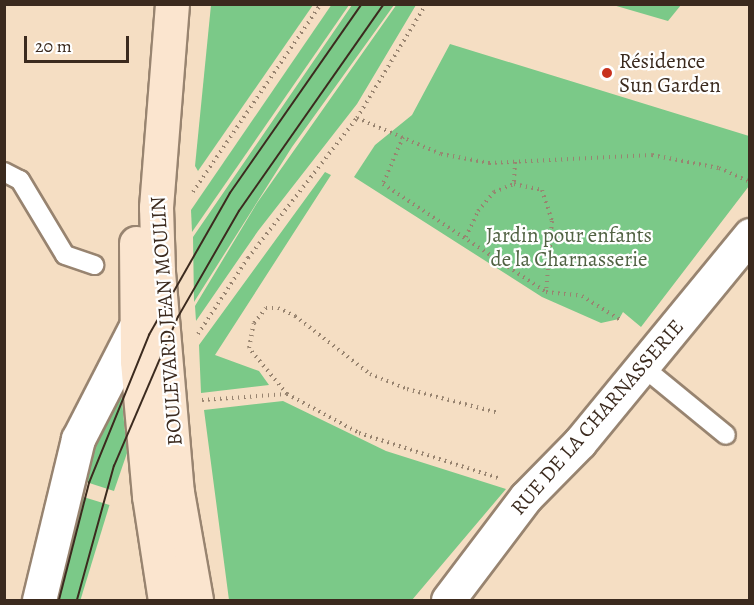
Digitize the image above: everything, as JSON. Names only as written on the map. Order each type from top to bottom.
[{"type":"main road","name":"BOULEVARD JEAN MOULIN","points":[[149,4],[136,207],[136,326],[149,496],[165,600]]},
{"type":"main road","name":"BOULEVARD JEAN MOULIN","points":[[172,4],[156,207],[157,250],[177,492],[196,600]]},
{"type":"street","name":"RUE DE LA CHARNASSERIE","points":[[448,600],[526,497],[580,442],[750,235]]},
{"type":"street","points":[[39,600],[78,439],[136,326]]},
{"type":"lane","points":[[4,172],[20,180],[65,255],[94,265]]},
{"type":"lane","points":[[643,367],[726,435]]},
{"type":"path","points":[[188,200],[321,4]]},
{"type":"path","points":[[195,340],[248,258],[357,118],[426,4]]},
{"type":"path","points":[[357,118],[441,154],[489,163],[652,155],[719,168],[750,182]]},
{"type":"path","points":[[403,137],[383,184],[546,292],[582,296],[619,319]]},
{"type":"path","points":[[514,184],[515,162]]},
{"type":"path","points":[[466,237],[478,211],[494,192],[514,184],[542,190],[552,221],[546,292]]},
{"type":"path","points":[[500,413],[418,392],[370,374],[295,316],[278,308],[267,308],[254,323],[249,348],[287,394],[359,433],[510,482]]},
{"type":"path","points":[[198,400],[287,394]]},
{"type":"green space","points":[[332,4],[349,5],[192,232],[191,210]]},
{"type":"green space","points":[[397,4],[416,5],[357,104],[258,231],[196,321],[195,306],[257,203]]},
{"type":"green space","points":[[681,4],[668,21],[613,5]]},
{"type":"green space","points":[[211,5],[313,5],[198,171],[195,166]]},
{"type":"green space","points":[[352,5],[394,5],[292,147],[194,302],[193,237]]},
{"type":"green space","name":"Jardin pour enfants de la Charnasserie","points":[[450,44],[749,136],[749,186],[641,327],[623,312],[619,319],[601,323],[542,297],[354,177],[375,145],[412,115]]},
{"type":"green space","points":[[325,172],[331,175],[215,355],[259,371],[269,385],[201,393],[199,345]]},
{"type":"green space","points":[[120,380],[127,453],[114,491],[83,481]]},
{"type":"green space","points":[[283,401],[386,451],[506,489],[412,600],[229,600],[204,410]]},
{"type":"green space","points":[[77,495],[110,505],[80,600],[45,598]]},
{"type":"tram line","points":[[59,600],[89,483],[149,335],[230,193],[362,4]]},
{"type":"tram line","points":[[77,600],[114,466],[178,317],[239,211],[384,4]]},
{"type":"place","name":"Résidence Sun Garden","points":[[607,73]]}]
